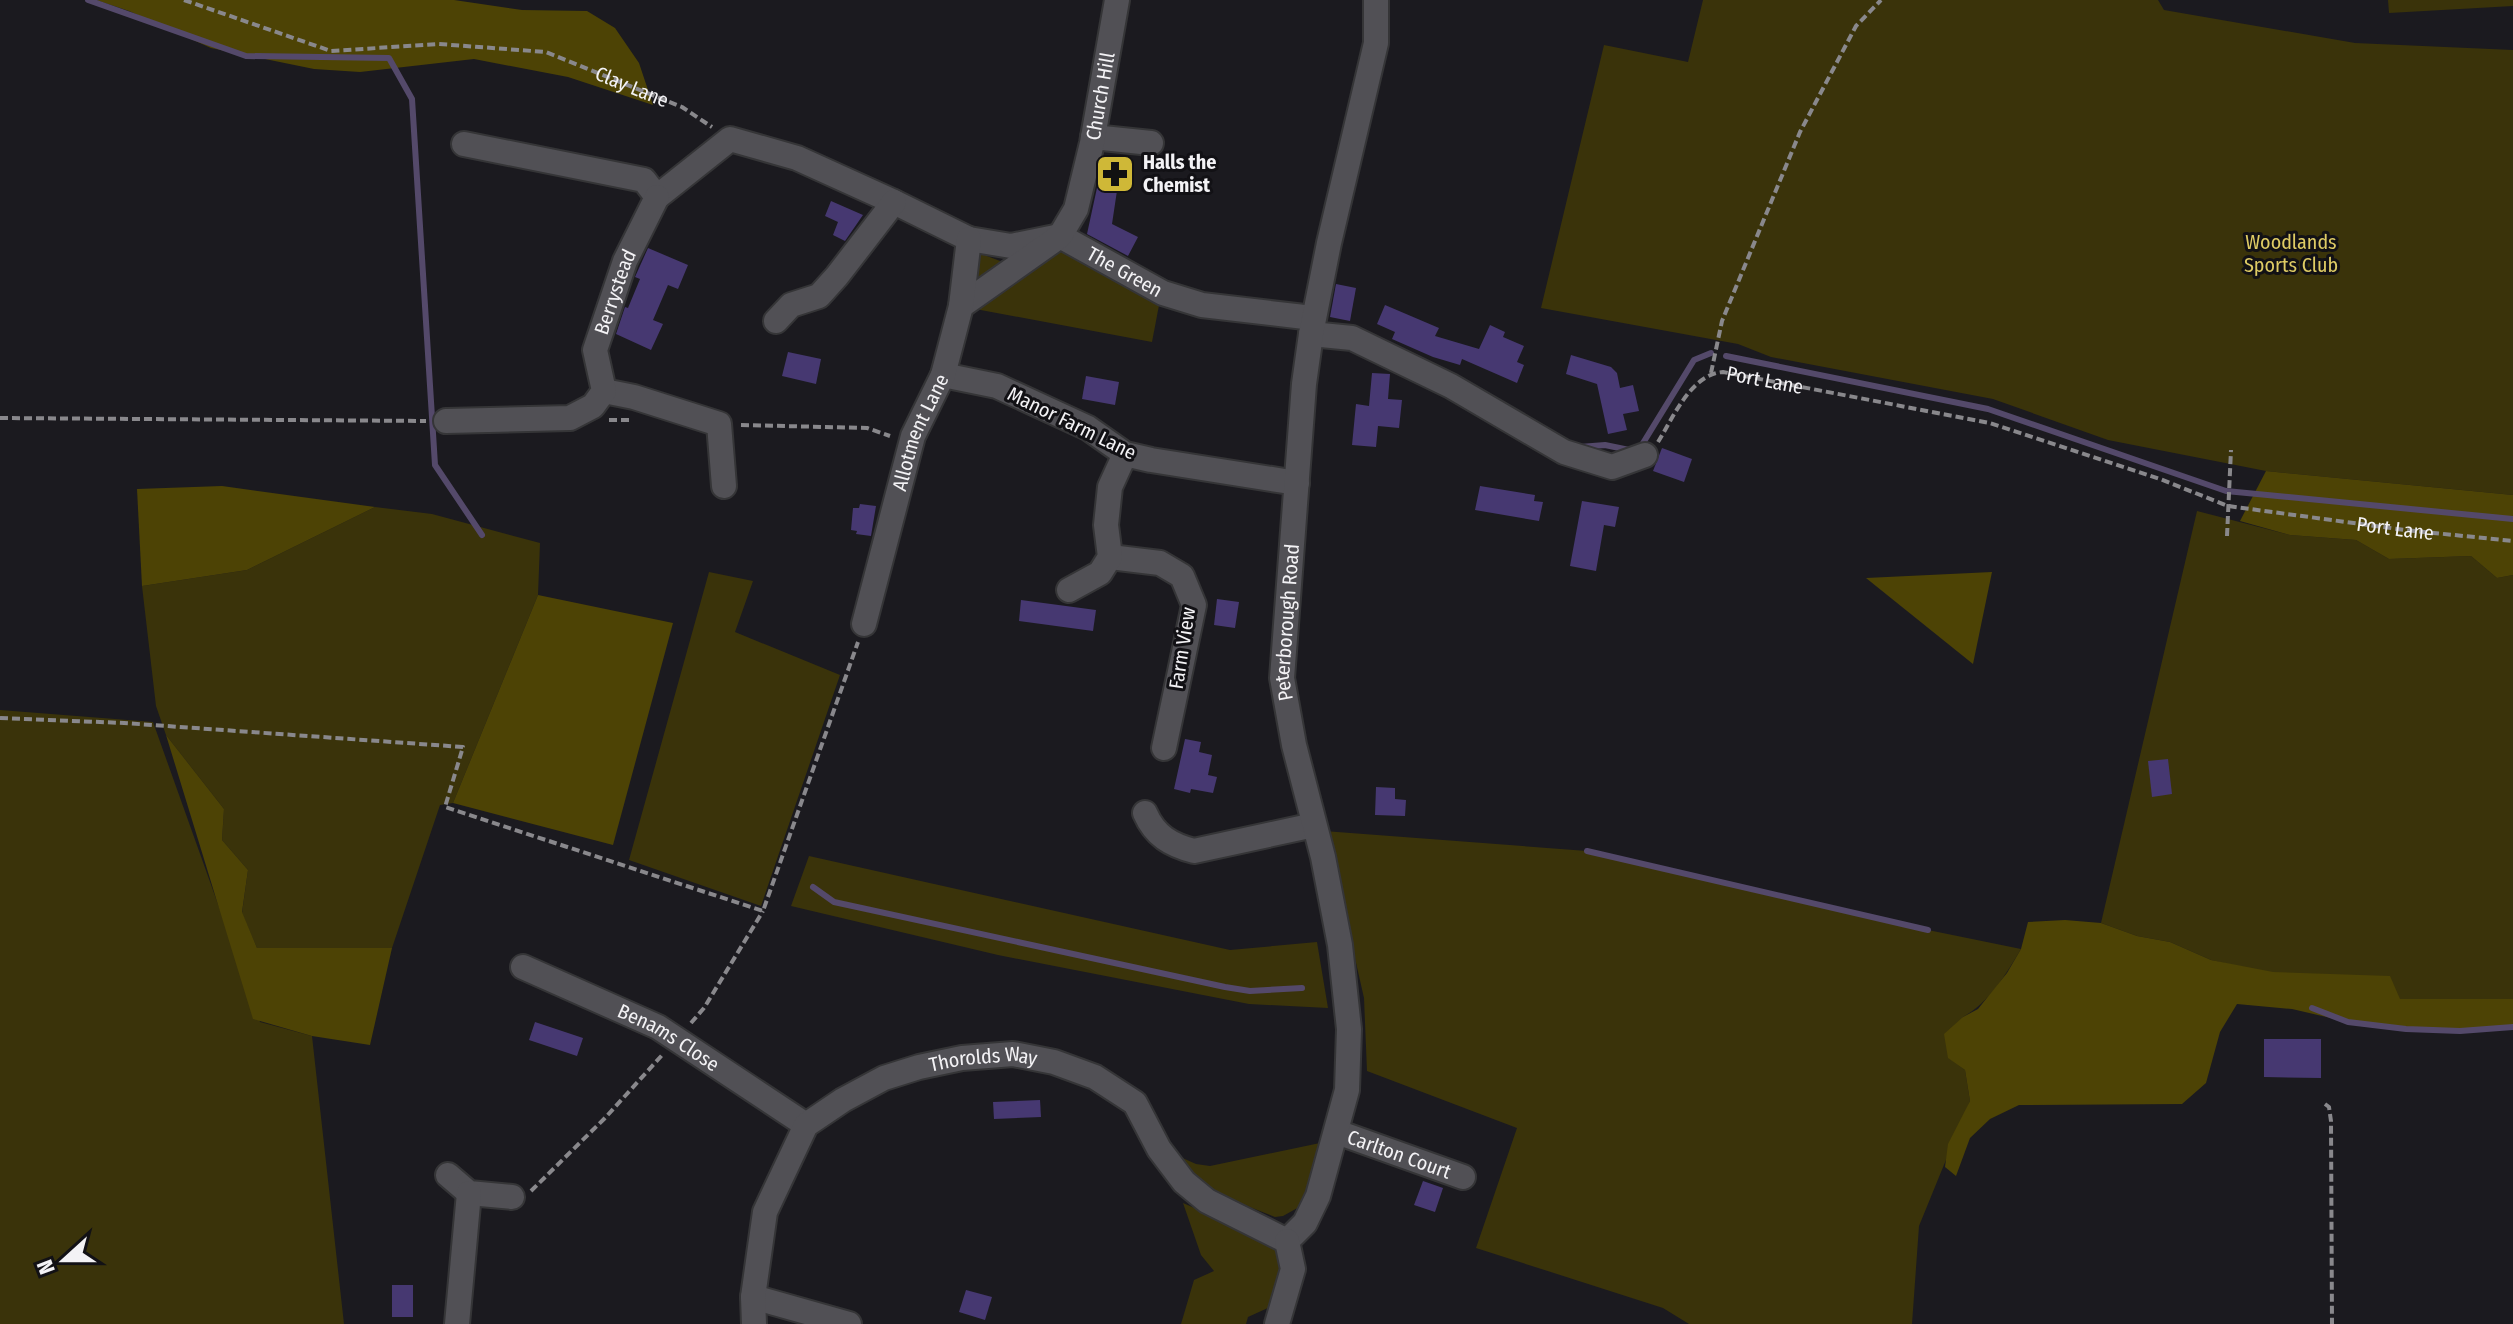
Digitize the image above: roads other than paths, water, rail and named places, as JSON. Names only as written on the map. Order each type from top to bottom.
[{"type":"street","name":"Church Hill","points":[[1060,236],[1076,209],[1093,137],[1117,0]]},
{"type":"street","name":"Peterborough Road","points":[[1287,1241],[1305,1223],[1318,1196],[1347,1090],[1349,1029],[1340,945],[1294,745],[1282,678],[1304,384],[1312,326],[1376,43],[1376,0]]},
{"type":"street","points":[[1093,137],[1151,143]]},
{"type":"street","points":[[464,144],[644,180],[657,197],[730,139],[797,158],[969,239],[1011,246],[1060,236]]},
{"type":"street","name":"Berrystead","points":[[604,391],[595,350],[625,261],[657,197]]},
{"type":"street","points":[[776,321],[791,305],[819,296],[894,202]]},
{"type":"street","points":[[961,306],[1060,236]]},
{"type":"street","name":"The Green","points":[[1060,236],[1163,293],[1202,305],[1312,326]]},
{"type":"street","name":"Allotment Lane","points":[[864,624],[913,436],[943,375],[961,306],[969,239]]},
{"type":"street","points":[[1312,326],[1352,338],[1451,386],[1564,452],[1612,467],[1645,455]]},
{"type":"street","name":"Manor Farm Lane","points":[[943,375],[997,386],[1088,428],[1125,454],[1297,483]]},
{"type":"street","points":[[446,421],[570,418],[593,406],[604,391],[634,397],[719,424],[724,486]]},
{"type":"street","points":[[1069,590],[1100,573],[1110,557],[1106,525],[1110,487],[1125,454]]},
{"type":"street","name":"Farm View","points":[[1110,557],[1160,563],[1182,576],[1194,605],[1164,748]]},
{"type":"street","points":[[1145,813],[1161,836],[1175,846],[1194,851],[1314,825]]},
{"type":"street","name":"Benams Close","points":[[523,967],[658,1027],[806,1125]]},
{"type":"street","name":"Thorolds Way","points":[[806,1125],[884,1078],[919,1067],[962,1058],[1013,1054],[1054,1062],[1095,1077],[1135,1103],[1159,1149],[1184,1182],[1207,1201],[1287,1241]]},
{"type":"street","points":[[754,1324],[753,1297],[765,1212],[806,1125]]},
{"type":"street","name":"Carlton Court","points":[[1337,1132],[1463,1177]]},
{"type":"street","points":[[448,1175],[469,1193],[512,1197]]},
{"type":"street","points":[[457,1324],[469,1193]]},
{"type":"street","points":[[1277,1324],[1293,1269],[1287,1241]]},
{"type":"street","points":[[753,1297],[849,1324]]},
{"type":"waterway","points":[[88,0],[246,56],[389,58],[412,99],[435,465],[482,535]]},
{"type":"waterway","points":[[1580,447],[1605,445],[1634,451],[1640,448],[1694,360],[1711,353]]},
{"type":"waterway","points":[[1726,356],[1988,409],[2226,491],[2513,519]]},
{"type":"waterway","points":[[1587,851],[1928,930]]},
{"type":"waterway","points":[[813,887],[834,902],[1225,987],[1250,991],[1302,988]]},
{"type":"waterway","points":[[2312,1008],[2348,1022],[2406,1029],[2460,1031],[2513,1027]]},
{"type":"place","name":"Halls the Chemist","points":[[1115,174]]},
{"type":"park label","name":"Woodlands Sports Club","points":[[2291,254]]}]
